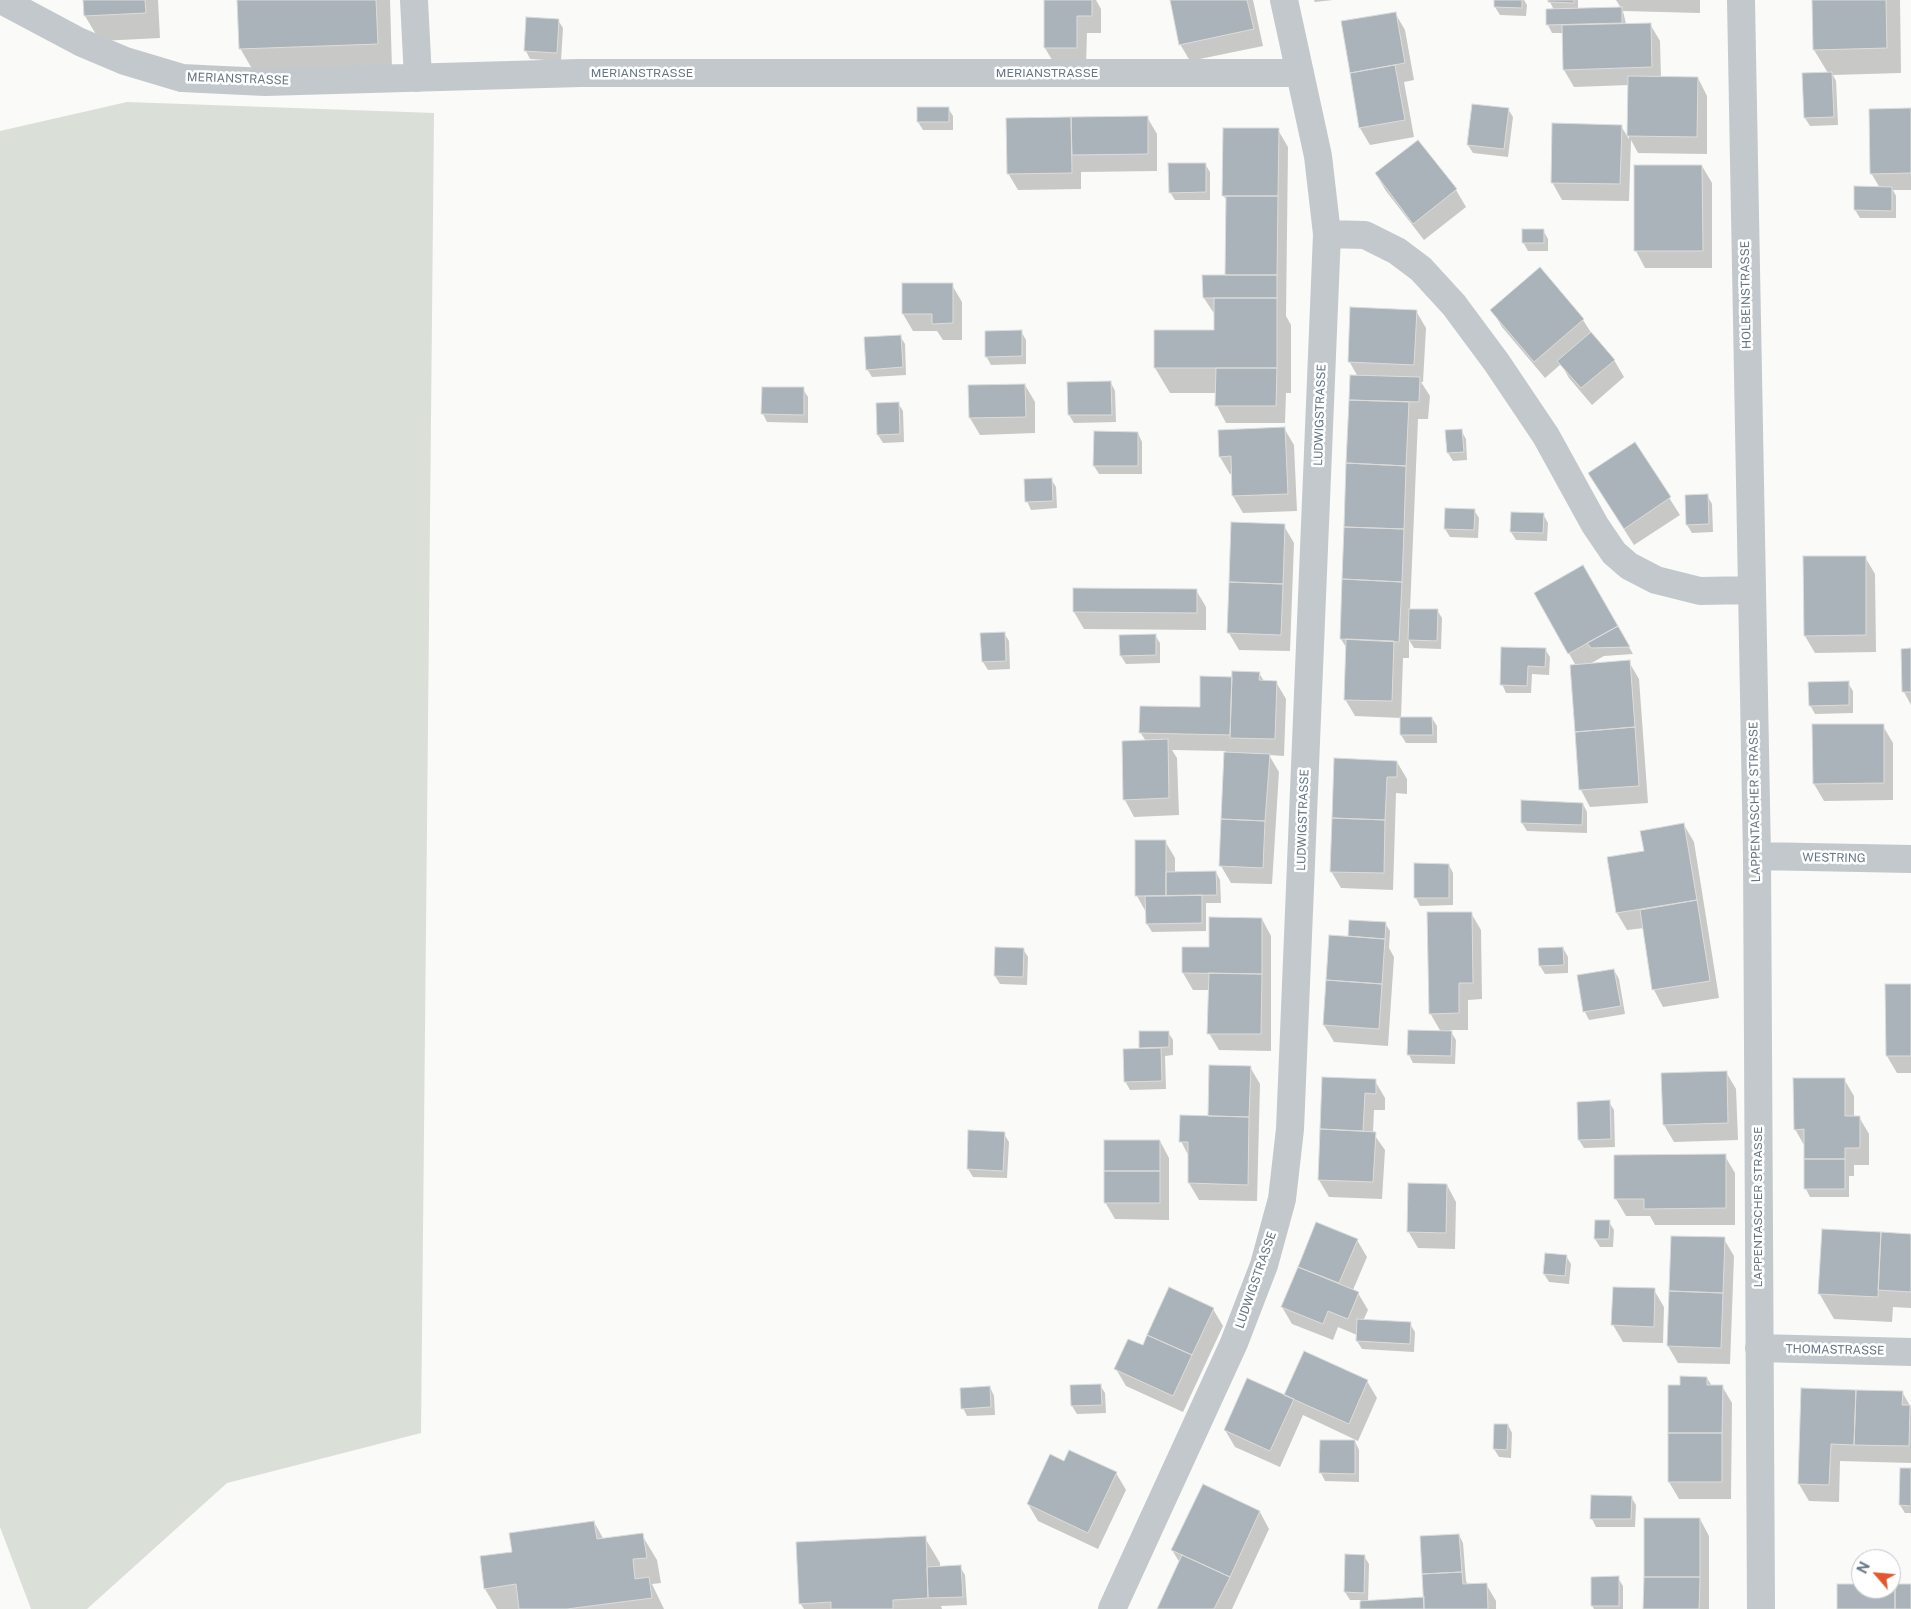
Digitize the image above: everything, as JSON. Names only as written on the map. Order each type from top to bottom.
[{"type":"street","name":"MERIANSTRASSE","points":[[2,0],[80,42],[125,61],[182,78],[265,82],[580,73],[1300,73]]},
{"type":"street","points":[[414,0],[418,78]]},
{"type":"street","name":"LUDWIGSTRASSE","points":[[1112,1609],[1234,1343],[1264,1265],[1282,1199],[1290,1129],[1327,234],[1318,156],[1284,0]]},
{"type":"street","name":"HOLBEINSTRASSE","points":[[1741,0],[1752,590]]},
{"type":"street","points":[[1327,234],[1365,235],[1397,251],[1422,269],[1454,305],[1498,363],[1546,436],[1595,525],[1614,553],[1629,566],[1656,580],[1700,590],[1752,590]]},
{"type":"street","name":"LAPPENTASCHER STRASSE","points":[[1752,590],[1756,856],[1761,1609]]},
{"type":"street","name":"WESTRING","points":[[1756,856],[1911,859]]},
{"type":"street","name":"THOMASTRASSE","points":[[1759,1348],[1911,1352]]},
{"type":"shaded area","points":[[127,102],[434,113],[421,1433],[227,1483],[87,1609],[31,1609],[0,1527],[0,131]]},
{"type":"building","points":[[83,0],[145,0],[146,13],[84,16]]},
{"type":"building","points":[[237,0],[376,0],[378,44],[239,49]]},
{"type":"building","points":[[1044,0],[1092,0],[1092,16],[1077,16],[1077,48],[1044,48]]},
{"type":"building","points":[[1170,0],[1247,0],[1254,29],[1179,45]]},
{"type":"building","points":[[1494,0],[1522,0],[1522,8],[1494,7]]},
{"type":"building","points":[[1548,0],[1574,0],[1574,3],[1548,2]]},
{"type":"building","points":[[1812,0],[1886,0],[1887,48],[1813,50]]},
{"type":"building","points":[[1622,7],[1622,23],[1546,25],[1546,9]]},
{"type":"building","points":[[1396,12],[1405,63],[1350,73],[1341,21]]},
{"type":"building","points":[[526,17],[559,19],[557,53],[524,51]]},
{"type":"building","points":[[1651,23],[1652,67],[1563,70],[1562,25]]},
{"type":"building","points":[[1395,65],[1405,120],[1359,128],[1350,73]]},
{"type":"building","points":[[1832,72],[1834,117],[1804,118],[1802,73]]},
{"type":"building","points":[[1628,76],[1698,77],[1697,137],[1627,136]]},
{"type":"building","points":[[1472,104],[1509,108],[1504,149],[1467,145]]},
{"type":"building","points":[[917,107],[949,107],[949,122],[917,122]]},
{"type":"building","points":[[1911,108],[1911,173],[1870,174],[1869,109]]},
{"type":"building","points":[[1148,116],[1148,154],[1072,155],[1071,117]]},
{"type":"building","points":[[1071,117],[1072,173],[1007,174],[1006,118]]},
{"type":"building","points":[[1552,123],[1622,125],[1620,184],[1551,183]]},
{"type":"building","points":[[1223,128],[1279,128],[1278,196],[1222,196]]},
{"type":"building","points":[[1418,140],[1457,189],[1413,224],[1375,173]]},
{"type":"building","points":[[1168,163],[1206,163],[1206,192],[1169,193]]},
{"type":"building","points":[[1634,165],[1702,165],[1703,251],[1634,251]]},
{"type":"building","points":[[1854,186],[1892,187],[1892,211],[1854,210]]},
{"type":"building","points":[[1226,196],[1278,196],[1277,275],[1225,275]]},
{"type":"building","points":[[1522,229],[1544,229],[1544,243],[1522,243]]},
{"type":"building","points":[[1540,267],[1584,319],[1534,362],[1490,310]]},
{"type":"building","points":[[1202,275],[1277,275],[1277,298],[1203,298]]},
{"type":"building","points":[[902,283],[953,283],[953,323],[932,324],[932,314],[902,314]]},
{"type":"building","points":[[1214,298],[1277,298],[1277,368],[1154,368],[1154,330],[1214,330]]},
{"type":"building","points":[[1350,307],[1417,310],[1414,365],[1348,362]]},
{"type":"building","points":[[1022,330],[1022,356],[985,357],[985,331]]},
{"type":"building","points":[[1591,332],[1615,360],[1581,388],[1557,361]]},
{"type":"building","points":[[901,335],[903,367],[866,370],[864,337]]},
{"type":"building","points":[[1216,368],[1277,368],[1276,406],[1215,406]]},
{"type":"building","points":[[1350,375],[1420,377],[1419,402],[1349,400]]},
{"type":"building","points":[[1111,381],[1112,415],[1068,415],[1067,382]]},
{"type":"building","points":[[1025,384],[1026,417],[969,418],[968,385]]},
{"type":"building","points":[[762,387],[804,387],[804,415],[761,414]]},
{"type":"building","points":[[1349,400],[1409,402],[1406,466],[1346,463]]},
{"type":"building","points":[[899,402],[900,434],[877,435],[876,403]]},
{"type":"building","points":[[1285,427],[1288,494],[1232,496],[1231,456],[1219,457],[1218,430]]},
{"type":"building","points":[[1462,429],[1464,452],[1447,453],[1445,430]]},
{"type":"building","points":[[1094,431],[1138,432],[1138,466],[1093,466]]},
{"type":"building","points":[[1635,442],[1671,497],[1624,529],[1588,473]]},
{"type":"building","points":[[1346,463],[1406,466],[1404,529],[1344,527]]},
{"type":"building","points":[[1052,478],[1053,501],[1025,502],[1024,479]]},
{"type":"building","points":[[1708,494],[1709,524],[1686,525],[1685,495]]},
{"type":"building","points":[[1445,508],[1475,509],[1474,530],[1444,529]]},
{"type":"building","points":[[1511,512],[1544,513],[1543,533],[1510,532]]},
{"type":"building","points":[[1231,522],[1285,524],[1283,584],[1229,582]]},
{"type":"building","points":[[1344,527],[1404,529],[1402,582],[1342,579]]},
{"type":"building","points":[[1803,556],[1866,556],[1866,635],[1804,636]]},
{"type":"building","points":[[1583,565],[1618,626],[1568,654],[1534,593]]},
{"type":"building","points":[[1342,579],[1402,582],[1399,642],[1340,639]]},
{"type":"building","points":[[1229,582],[1283,584],[1281,635],[1227,633]]},
{"type":"building","points":[[1073,588],[1197,589],[1197,613],[1073,612]]},
{"type":"building","points":[[1409,609],[1438,609],[1437,641],[1408,640]]},
{"type":"building","points":[[1618,626],[1630,647],[1591,648],[1587,643]]},
{"type":"building","points":[[1005,632],[1006,661],[982,662],[980,633]]},
{"type":"building","points":[[1156,634],[1156,655],[1120,656],[1119,635]]},
{"type":"building","points":[[1346,639],[1394,641],[1392,701],[1344,700]]},
{"type":"building","points":[[1501,647],[1546,648],[1545,667],[1528,666],[1527,686],[1500,685]]},
{"type":"building","points":[[1911,648],[1911,692],[1902,692],[1901,649]]},
{"type":"building","points":[[1630,660],[1635,727],[1575,732],[1570,665]]},
{"type":"building","points":[[1232,671],[1260,672],[1259,680],[1277,681],[1275,739],[1230,738]]},
{"type":"building","points":[[1200,676],[1232,677],[1230,735],[1139,733],[1140,706],[1200,707]]},
{"type":"building","points":[[1849,681],[1849,705],[1809,706],[1808,682]]},
{"type":"building","points":[[1400,717],[1432,717],[1433,735],[1400,735]]},
{"type":"building","points":[[1812,724],[1884,724],[1884,783],[1813,784]]},
{"type":"building","points":[[1635,727],[1639,786],[1579,790],[1575,732]]},
{"type":"building","points":[[1168,739],[1169,798],[1123,800],[1122,741]]},
{"type":"building","points":[[1224,752],[1270,754],[1265,821],[1221,819]]},
{"type":"building","points":[[1334,758],[1397,761],[1397,777],[1387,777],[1385,820],[1332,818]]},
{"type":"building","points":[[1521,800],[1583,803],[1582,825],[1521,823]]},
{"type":"building","points":[[1332,818],[1385,820],[1384,873],[1330,872]]},
{"type":"building","points":[[1221,819],[1265,821],[1263,868],[1219,866]]},
{"type":"building","points":[[1684,823],[1697,900],[1616,913],[1607,857],[1644,851],[1640,831]]},
{"type":"building","points":[[1135,840],[1166,840],[1166,896],[1135,896]]},
{"type":"building","points":[[1414,863],[1449,864],[1449,898],[1414,898]]},
{"type":"building","points":[[1216,871],[1217,895],[1166,896],[1166,872]]},
{"type":"building","points":[[1202,895],[1202,923],[1146,924],[1145,896]]},
{"type":"building","points":[[1697,900],[1710,981],[1652,990],[1640,910]]},
{"type":"building","points":[[1427,912],[1472,912],[1473,983],[1459,983],[1459,1013],[1429,1014]]},
{"type":"building","points":[[1209,917],[1262,918],[1262,974],[1182,973],[1182,947],[1209,947]]},
{"type":"building","points":[[1349,920],[1386,922],[1385,939],[1348,936]]},
{"type":"building","points":[[1329,935],[1385,939],[1382,984],[1326,980]]},
{"type":"building","points":[[995,947],[1024,948],[1023,977],[994,976]]},
{"type":"building","points":[[1563,947],[1564,965],[1539,966],[1538,948]]},
{"type":"building","points":[[1614,969],[1621,1006],[1583,1012],[1577,975]]},
{"type":"building","points":[[1209,973],[1262,974],[1261,1034],[1207,1034]]},
{"type":"building","points":[[1326,980],[1382,984],[1379,1029],[1323,1025]]},
{"type":"building","points":[[1885,984],[1911,984],[1911,1056],[1886,1056]]},
{"type":"building","points":[[1408,1030],[1452,1031],[1451,1056],[1407,1055]]},
{"type":"building","points":[[1139,1031],[1169,1031],[1169,1047],[1139,1048]]},
{"type":"building","points":[[1161,1048],[1162,1081],[1124,1082],[1123,1049]]},
{"type":"building","points":[[1209,1065],[1251,1066],[1249,1117],[1208,1116]]},
{"type":"building","points":[[1727,1071],[1728,1123],[1663,1125],[1661,1073]]},
{"type":"building","points":[[1322,1077],[1376,1079],[1376,1094],[1365,1093],[1363,1131],[1320,1129]]},
{"type":"building","points":[[1793,1078],[1845,1078],[1845,1116],[1860,1116],[1860,1148],[1845,1148],[1845,1159],[1804,1159],[1804,1129],[1794,1130]]},
{"type":"building","points":[[1610,1100],[1611,1139],[1578,1140],[1577,1102]]},
{"type":"building","points":[[1180,1115],[1249,1117],[1248,1185],[1188,1183],[1188,1142],[1179,1142]]},
{"type":"building","points":[[1320,1129],[1376,1132],[1373,1182],[1318,1180]]},
{"type":"building","points":[[968,1130],[1005,1132],[1003,1171],[967,1169]]},
{"type":"building","points":[[1104,1140],[1160,1140],[1160,1171],[1104,1171]]},
{"type":"building","points":[[1726,1154],[1726,1208],[1644,1209],[1644,1199],[1614,1199],[1614,1155]]},
{"type":"building","points":[[1804,1159],[1845,1159],[1845,1189],[1804,1189]]},
{"type":"building","points":[[1104,1171],[1160,1171],[1160,1203],[1104,1203]]},
{"type":"building","points":[[1408,1183],[1447,1184],[1446,1233],[1407,1232]]},
{"type":"building","points":[[1595,1220],[1610,1220],[1609,1239],[1594,1239]]},
{"type":"building","points":[[1316,1222],[1358,1239],[1339,1283],[1298,1267]]},
{"type":"building","points":[[1822,1229],[1881,1232],[1878,1297],[1818,1294]]},
{"type":"building","points":[[1881,1232],[1911,1234],[1911,1292],[1878,1290]]},
{"type":"building","points":[[1671,1236],[1725,1237],[1723,1293],[1669,1291]]},
{"type":"building","points":[[1545,1253],[1567,1255],[1565,1276],[1543,1274]]},
{"type":"building","points":[[1298,1267],[1359,1292],[1348,1319],[1328,1311],[1323,1324],[1281,1307]]},
{"type":"building","points":[[1169,1287],[1214,1308],[1192,1355],[1147,1335]]},
{"type":"building","points":[[1613,1287],[1655,1288],[1654,1327],[1611,1325]]},
{"type":"building","points":[[1669,1291],[1723,1293],[1721,1348],[1667,1346]]},
{"type":"building","points":[[1357,1319],[1411,1322],[1410,1344],[1356,1341]]},
{"type":"building","points":[[1147,1335],[1192,1355],[1173,1396],[1114,1369],[1128,1339],[1143,1345]]},
{"type":"building","points":[[1304,1351],[1368,1380],[1349,1424],[1284,1395]]},
{"type":"building","points":[[1680,1376],[1707,1377],[1707,1385],[1723,1385],[1722,1433],[1668,1433],[1668,1385],[1680,1385]]},
{"type":"building","points":[[1247,1378],[1294,1399],[1270,1451],[1224,1430]]},
{"type":"building","points":[[1101,1384],[1102,1405],[1071,1406],[1070,1385]]},
{"type":"building","points":[[990,1386],[991,1407],[961,1409],[960,1388]]},
{"type":"building","points":[[1801,1388],[1856,1390],[1854,1445],[1831,1444],[1829,1485],[1798,1484]]},
{"type":"building","points":[[1856,1390],[1903,1391],[1902,1405],[1910,1405],[1909,1446],[1854,1445]]},
{"type":"building","points":[[1494,1424],[1508,1424],[1507,1450],[1493,1449]]},
{"type":"building","points":[[1668,1433],[1722,1433],[1722,1482],[1668,1482]]},
{"type":"building","points":[[1320,1440],[1355,1440],[1355,1474],[1319,1473]]},
{"type":"building","points":[[1069,1450],[1117,1472],[1088,1533],[1027,1504],[1050,1454],[1064,1461]]},
{"type":"building","points":[[1900,1468],[1911,1468],[1911,1506],[1899,1505]]},
{"type":"building","points":[[1203,1484],[1260,1511],[1230,1577],[1171,1550]]},
{"type":"building","points":[[1591,1495],[1632,1496],[1631,1519],[1590,1519]]},
{"type":"building","points":[[1644,1518],[1700,1518],[1700,1577],[1644,1577]]},
{"type":"building","points":[[594,1521],[597,1539],[643,1533],[647,1558],[633,1559],[635,1579],[649,1577],[652,1598],[567,1609],[519,1609],[516,1584],[484,1589],[480,1556],[512,1552],[509,1533]]},
{"type":"building","points":[[1459,1534],[1462,1572],[1422,1574],[1420,1536]]},
{"type":"building","points":[[926,1536],[928,1598],[893,1600],[893,1609],[831,1609],[831,1602],[799,1604],[796,1542]]},
{"type":"building","points":[[1345,1554],[1365,1555],[1364,1593],[1344,1592]]},
{"type":"building","points":[[1182,1555],[1230,1577],[1214,1609],[1157,1609]]},
{"type":"building","points":[[961,1565],[963,1597],[928,1598],[927,1567]]},
{"type":"building","points":[[1462,1572],[1463,1584],[1487,1583],[1488,1609],[1424,1609],[1422,1574]]},
{"type":"building","points":[[1619,1576],[1619,1606],[1591,1606],[1591,1577]]},
{"type":"building","points":[[1644,1577],[1700,1577],[1699,1609],[1643,1609]]},
{"type":"building","points":[[1837,1584],[1851,1584],[1851,1599],[1895,1599],[1895,1609],[1837,1609]]},
{"type":"building","points":[[1901,1584],[1911,1584],[1911,1609],[1895,1609],[1895,1599],[1901,1599]]},
{"type":"building","points":[[1424,1597],[1424,1609],[1360,1609],[1360,1601]]}]
